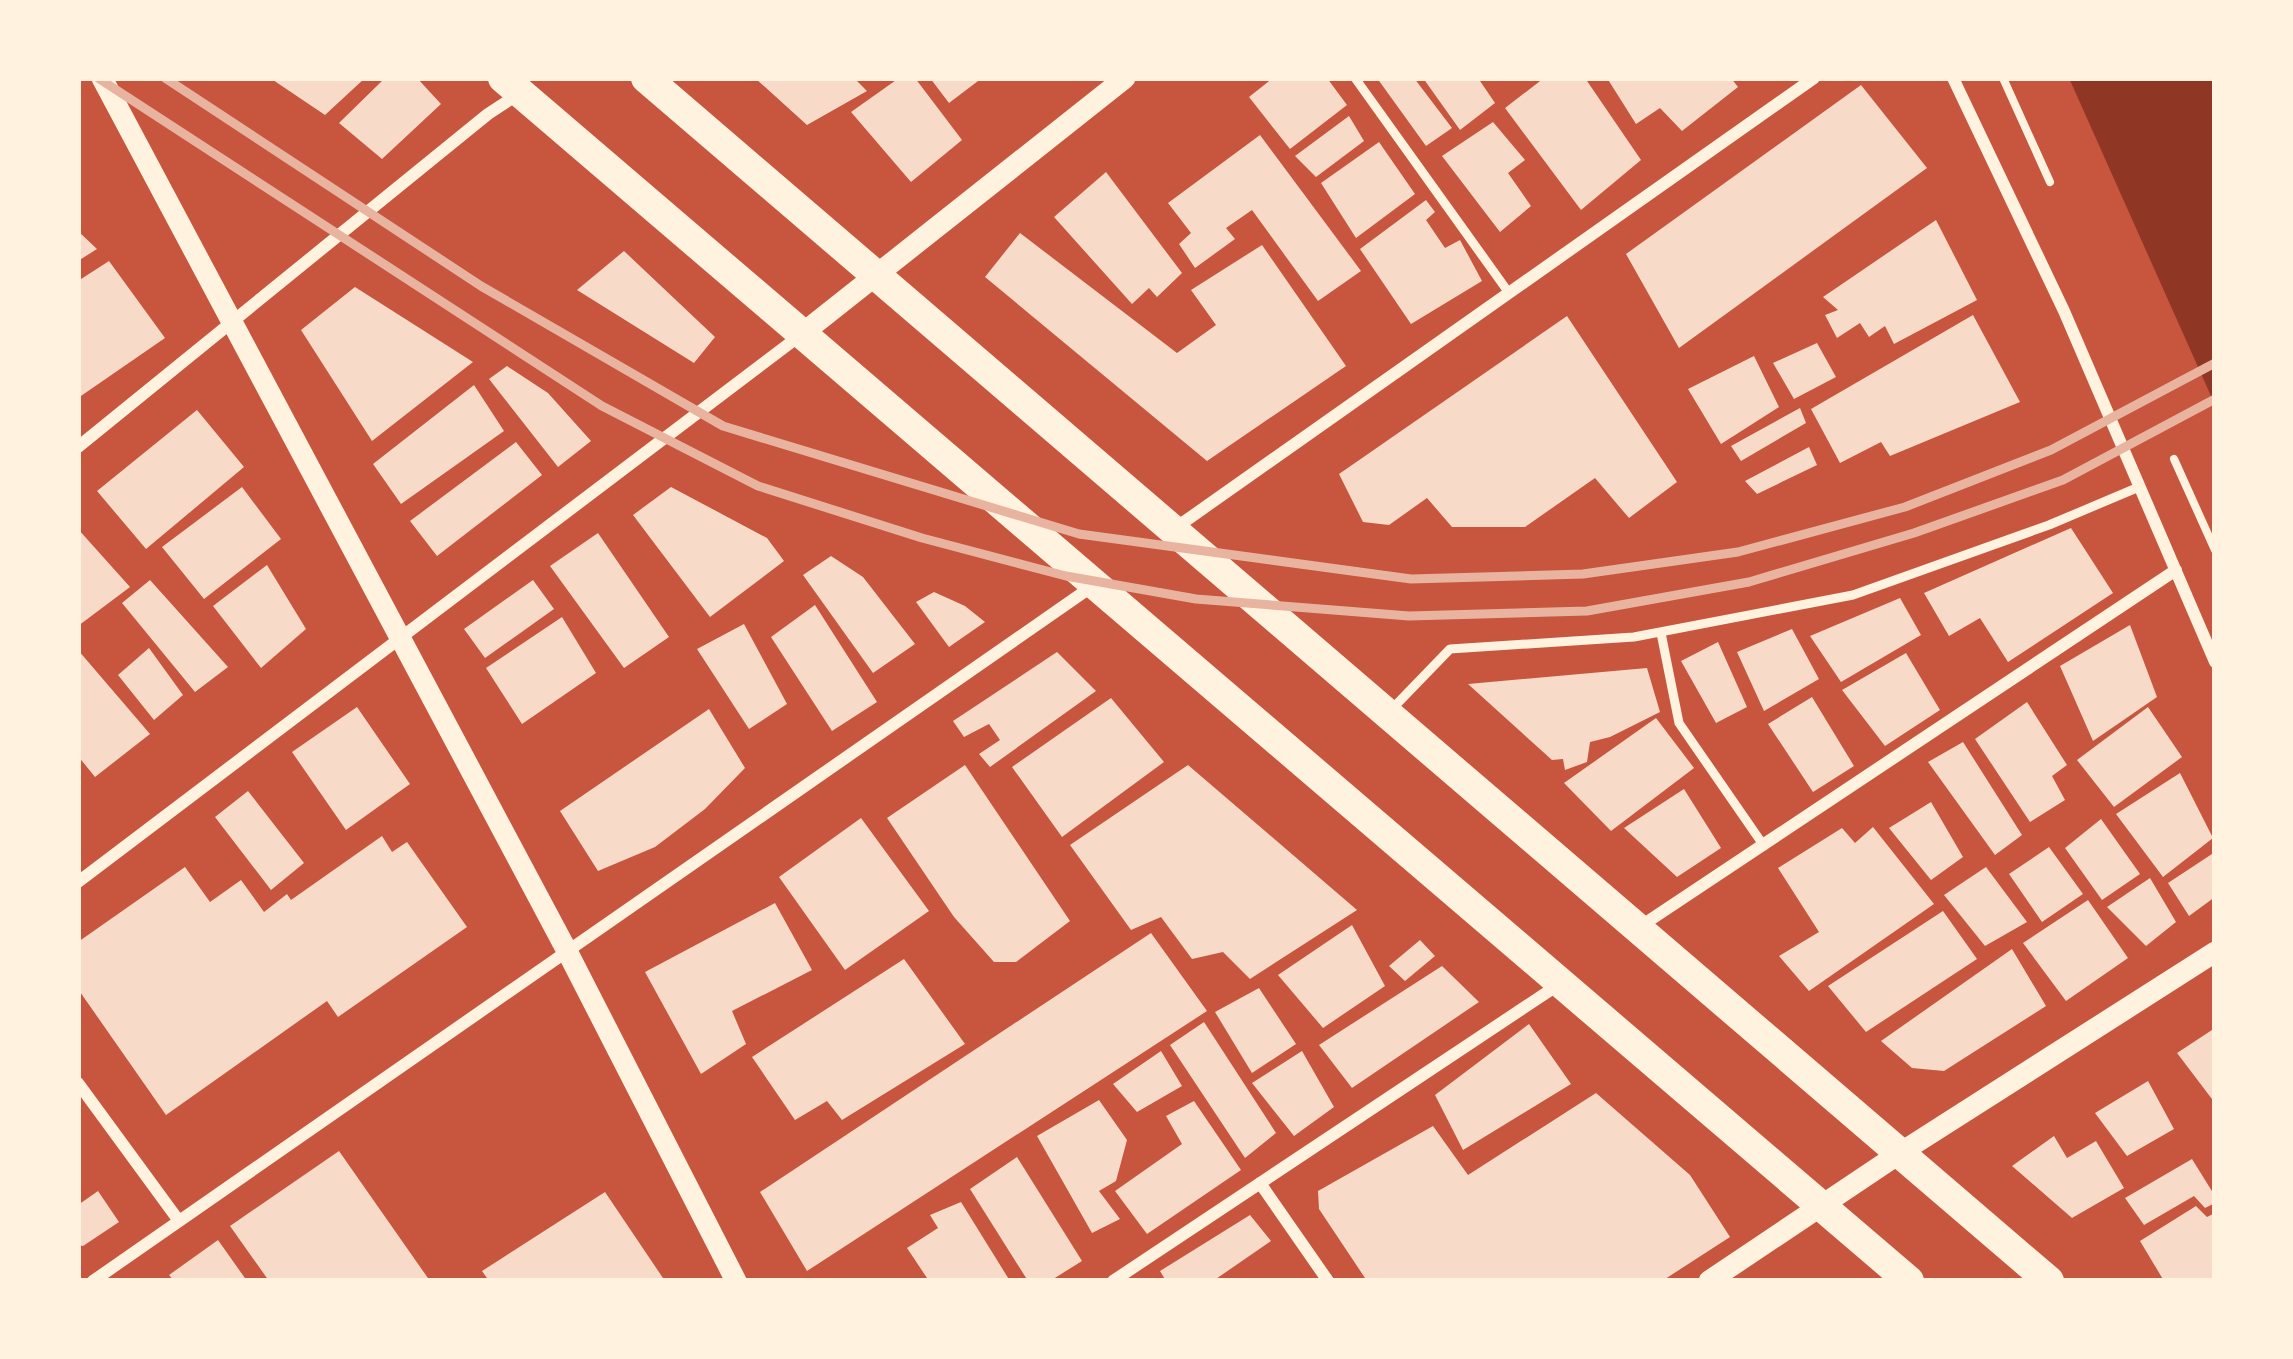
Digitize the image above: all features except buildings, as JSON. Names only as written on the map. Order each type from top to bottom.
[{"type":"main road","points":[[646,78],[2049,1281]]},
{"type":"main road","points":[[520,83],[803,333],[1909,1281]]},
{"type":"street","points":[[102,78],[234,320],[736,1281]]},
{"type":"street","points":[[78,881],[803,333],[1125,78]]},
{"type":"street","points":[[1174,529],[1814,78]]},
{"type":"street","points":[[1953,78],[2064,311],[2215,662]]},
{"type":"street","points":[[78,447],[520,83]]},
{"type":"street","points":[[1637,928],[2176,570]]},
{"type":"street","points":[[93,1281],[1095,584]]},
{"type":"street","points":[[1709,1281],[2215,952]]},
{"type":"street","points":[[1113,1281],[1561,983]]},
{"type":"street","points":[[78,1083],[179,1221]]},
{"type":"street","points":[[1260,1183],[1328,1281]]},
{"type":"lane","points":[[1355,78],[1509,293]]},
{"type":"lane","points":[[1388,713],[1450,649],[1660,633],[1853,595],[2050,525],[2139,487]]},
{"type":"lane","points":[[1660,633],[1679,723],[1764,846]]},
{"type":"shaded area","points":[[2069,78],[2215,78],[2215,405]]},
{"type":"railway","points":[[98,78],[602,406],[758,486],[922,538],[1066,576],[1196,599],[1409,616],[1587,611],[1749,582],[1914,533],[2063,480],[2215,399]]},
{"type":"railway","points":[[165,78],[481,286],[723,426],[1079,534],[1411,579],[1583,574],[1738,552],[1905,507],[2051,450],[2215,363]]}]
